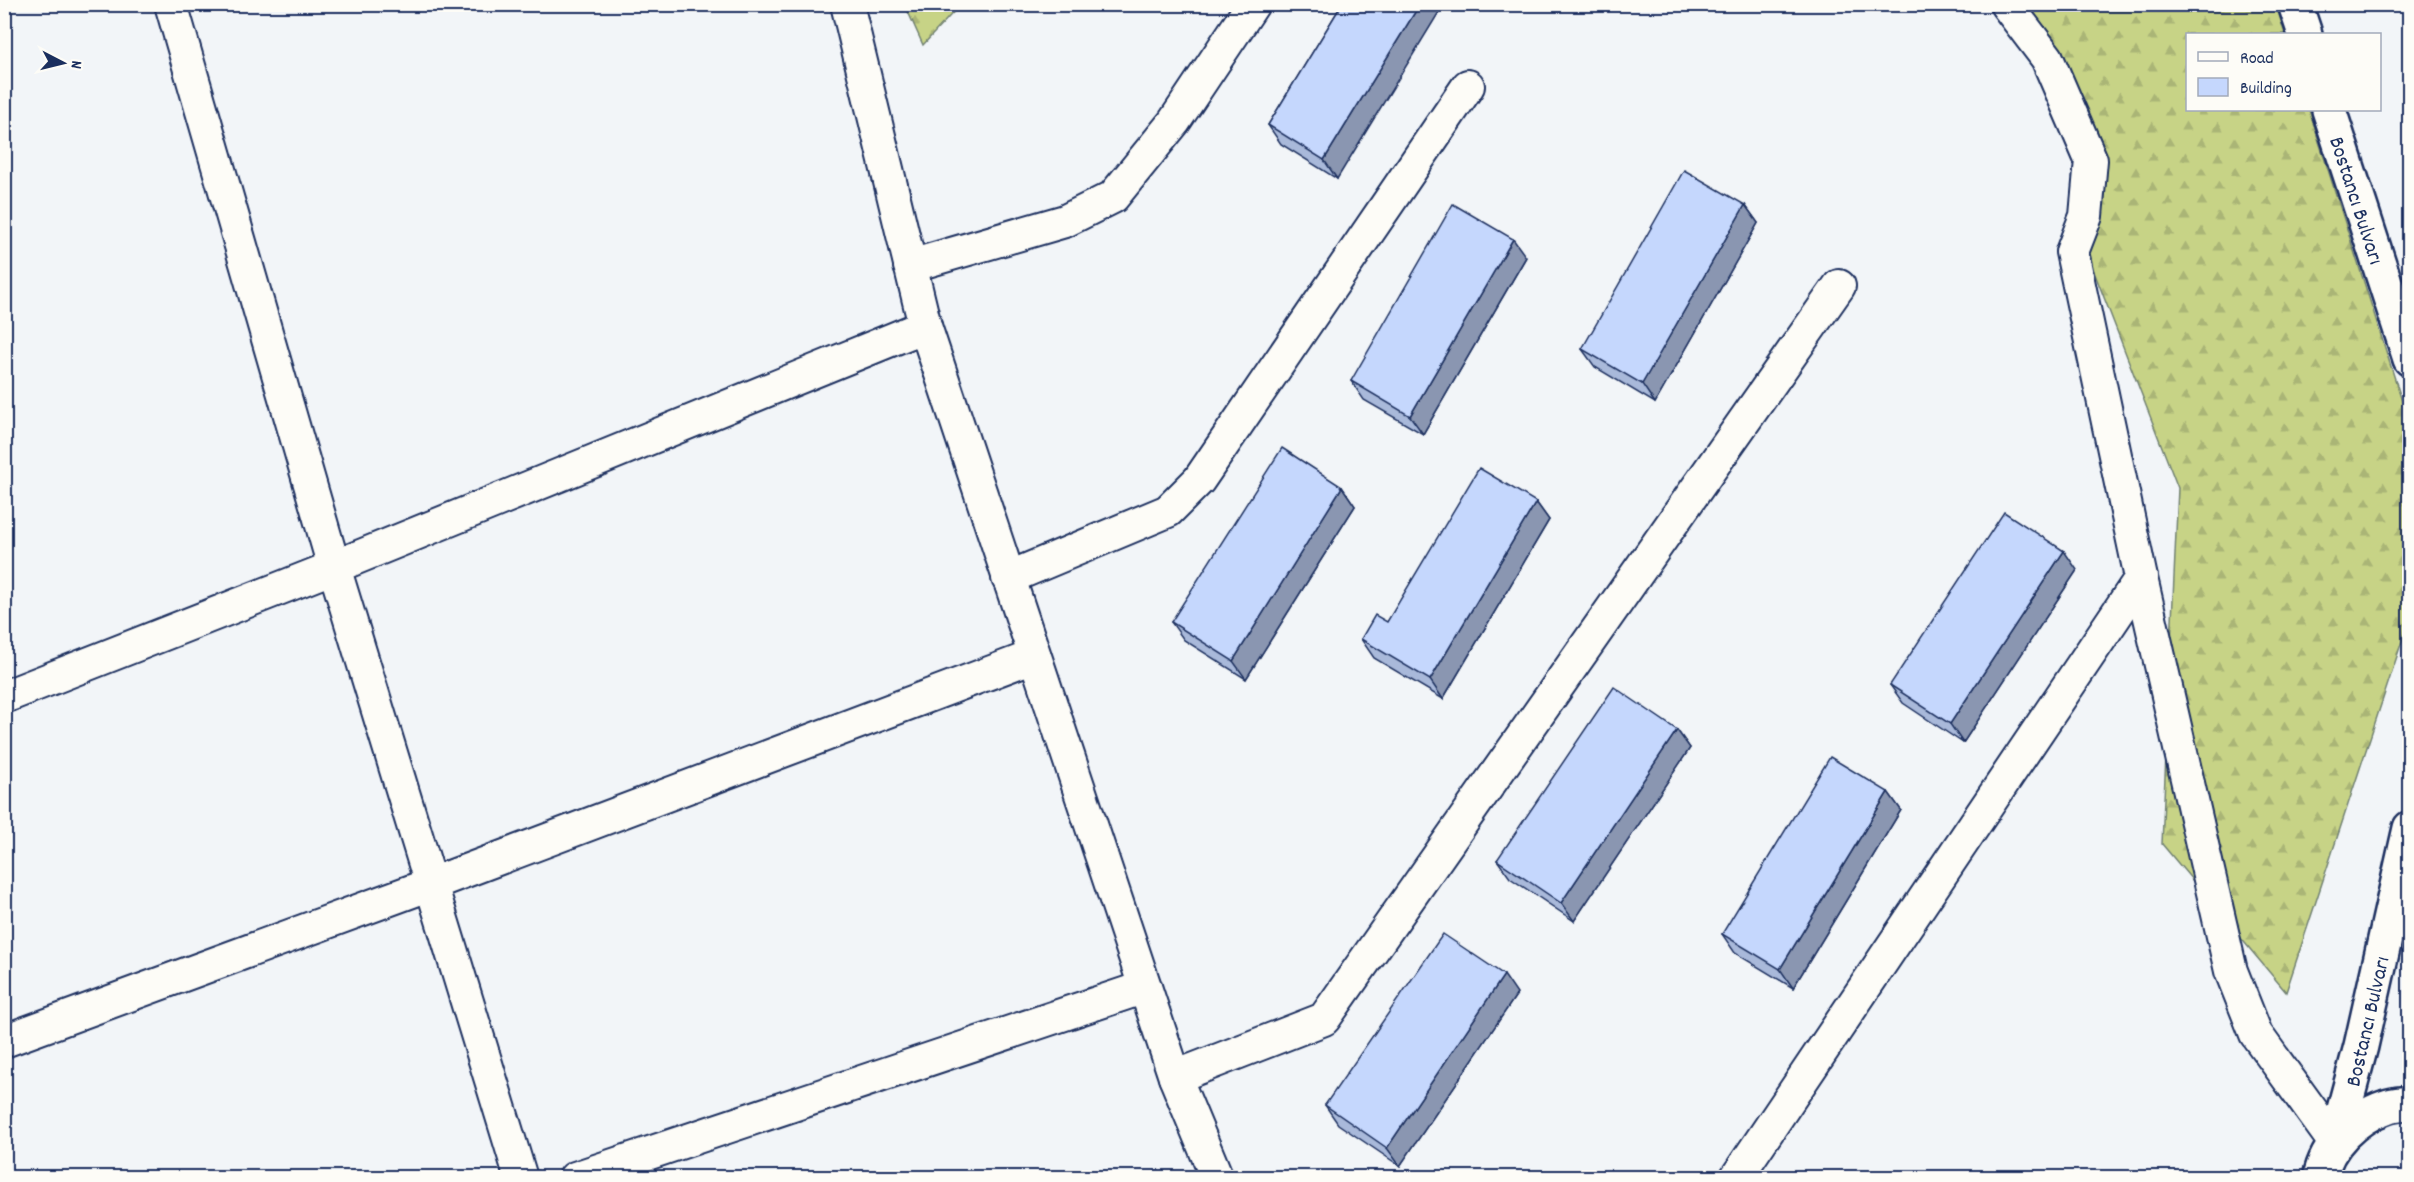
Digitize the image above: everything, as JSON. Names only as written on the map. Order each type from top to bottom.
[{"type":"street","points":[[171,4],[334,567],[521,1178]]},
{"type":"street","points":[[847,4],[925,326],[1175,1077],[1217,1178]]},
{"type":"street","points":[[910,266],[1065,220],[1113,197],[1174,122],[1252,4]]},
{"type":"street","points":[[2006,4],[2047,58],[2091,160],[2086,216],[2072,252],[2141,578],[2231,971],[2256,1034],[2335,1143]]},
{"type":"street","points":[[2295,4],[2305,33]]},
{"type":"street","points":[[1008,578],[1168,511],[1199,480],[1468,86]]},
{"type":"street","name":"Bostancı Bulvarı","points":[[2329,111],[2409,359]]},
{"type":"street","points":[[1175,1077],[1324,1019],[1839,286]]},
{"type":"street","points":[[4,697],[334,567],[925,326]]},
{"type":"street","points":[[1736,1178],[2141,578]]},
{"type":"street","points":[[4,1041],[431,884],[1034,656]]},
{"type":"street","name":"Bostancı Bulvarı","points":[[2335,1143],[2361,1046],[2409,828]]},
{"type":"street","points":[[575,1178],[1145,987]]},
{"type":"street","points":[[2319,1176],[2335,1143],[2358,1121],[2386,1107],[2409,1103]]},
{"type":"green space","points":[[905,5],[960,5],[923,45]]},
{"type":"green space","points":[[2020,5],[2276,5],[2285,33],[2186,33],[2186,111],[2309,111],[2409,423],[2409,620],[2286,992],[2162,844],[2178,488],[2086,251],[2106,162]]},
{"type":"building","points":[[1342,4],[1420,4],[1324,160],[1268,125]]},
{"type":"building","points":[[1684,170],[1745,205],[1642,384],[1582,349]]},
{"type":"building","points":[[1453,204],[1513,239],[1410,416],[1351,381]]},
{"type":"building","points":[[1282,448],[1342,487],[1233,661],[1171,622]]},
{"type":"building","points":[[1479,468],[1536,502],[1430,680],[1361,639],[1375,615],[1387,622]]},
{"type":"building","points":[[2004,512],[2064,551],[1950,724],[1890,685]]},
{"type":"building","points":[[1614,687],[1677,730],[1561,903],[1497,860]]},
{"type":"building","points":[[1830,757],[1888,792],[1780,969],[1722,934]]},
{"type":"building","points":[[1443,934],[1504,975],[1387,1148],[1325,1105]]},
{"type":"building","points":[[1537,1173],[1545,1178],[1534,1178]]}]
